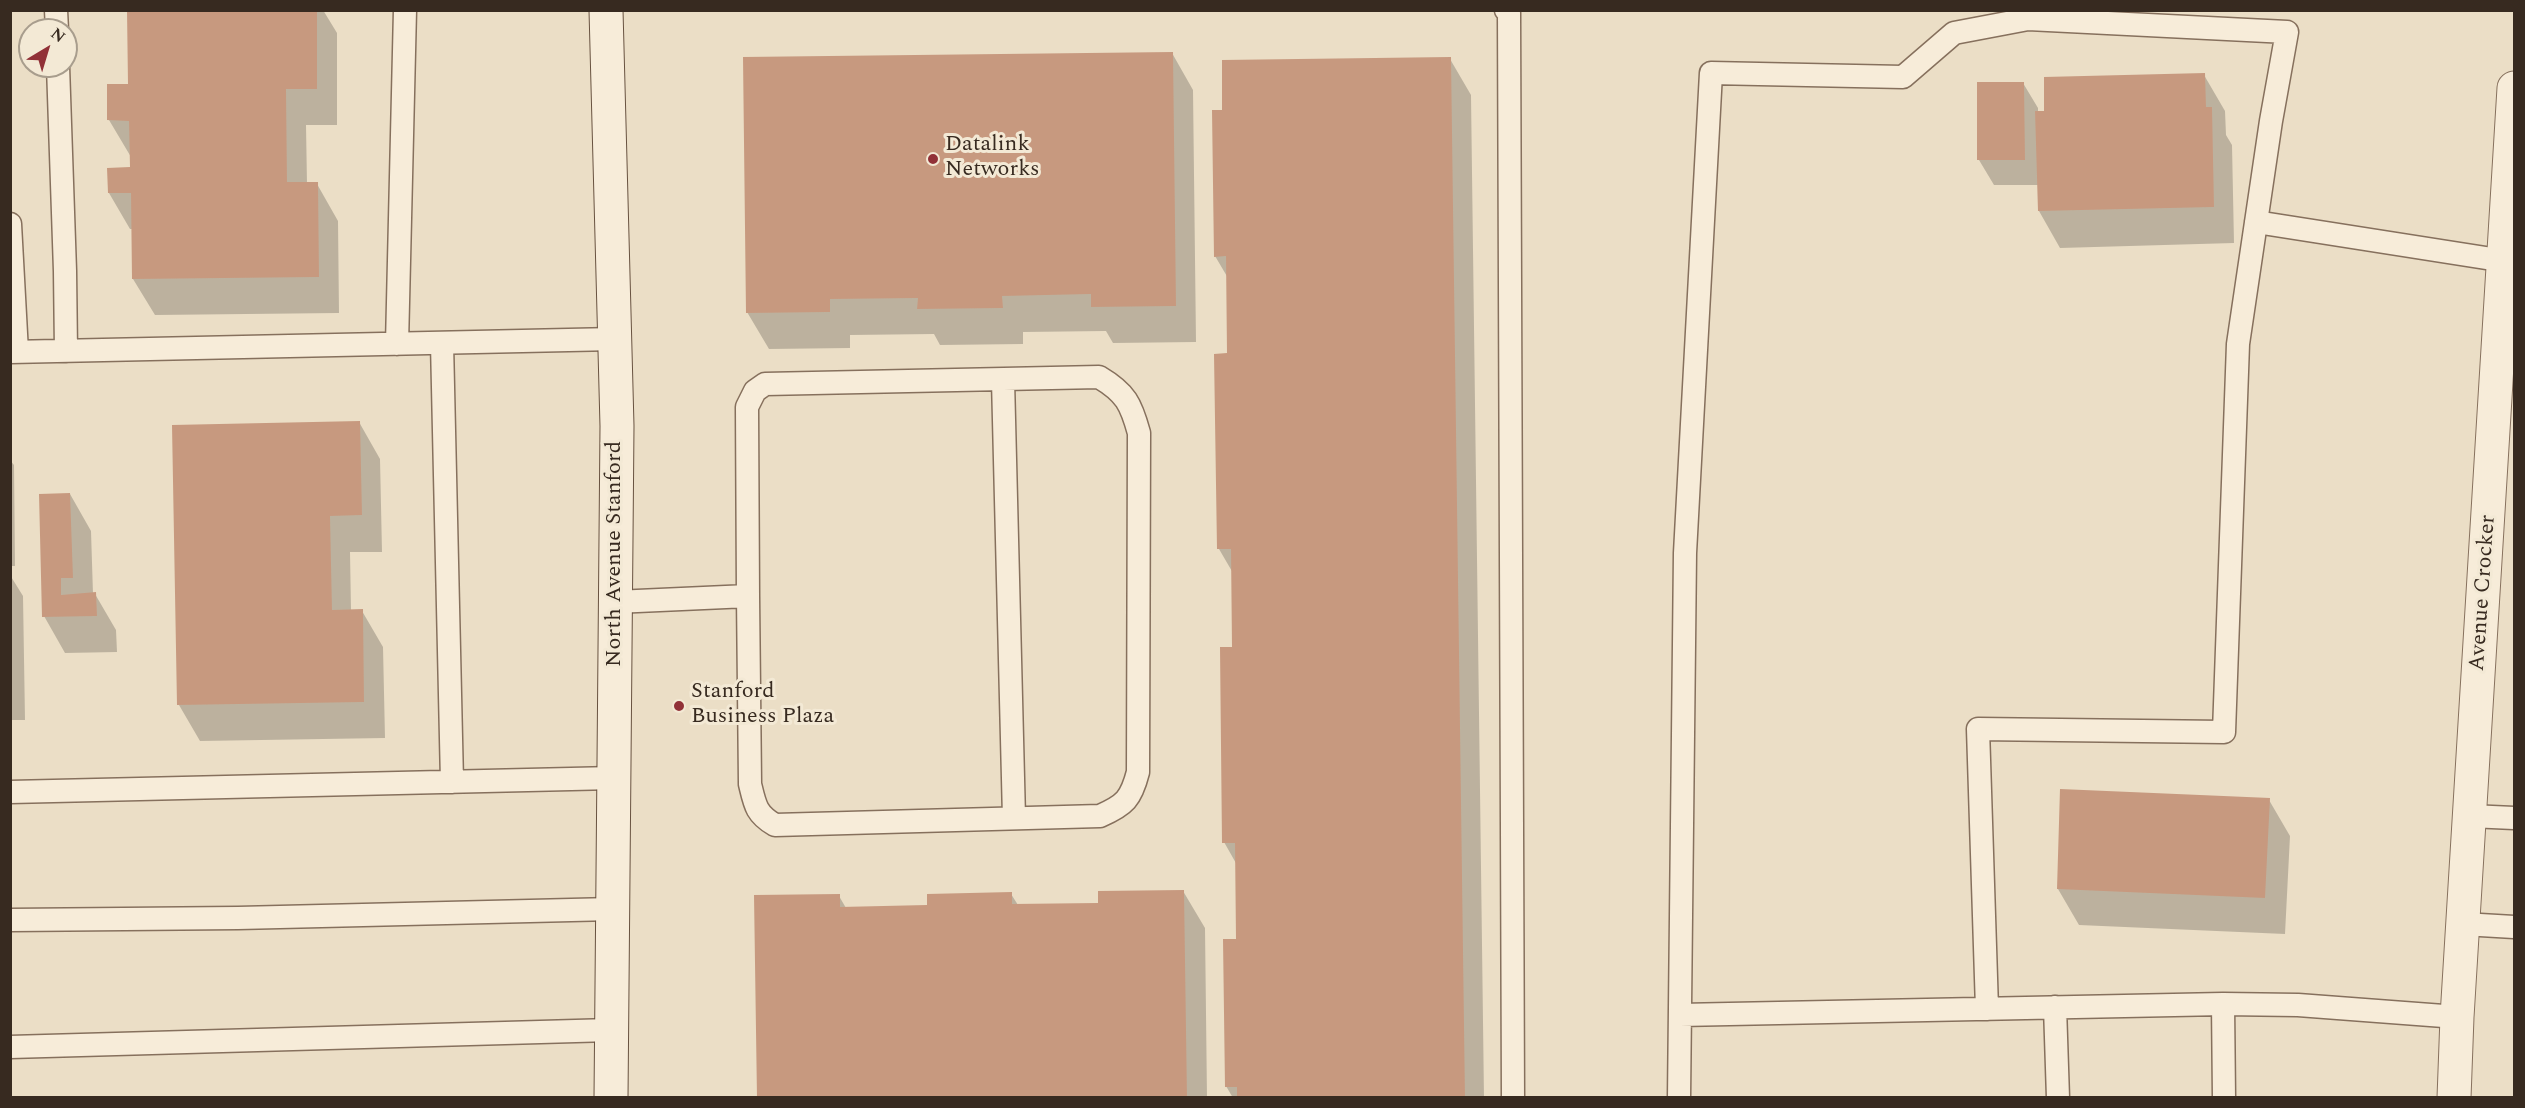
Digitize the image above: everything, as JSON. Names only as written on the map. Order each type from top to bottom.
[{"type":"street","name":"North Avenue Stanford","points":[[606,10],[617,426],[611,1098]]},
{"type":"street","name":"Avenue Crocker","points":[[2454,1098],[2470,816],[2508,305],[2505,261],[2512,183],[2514,88]]},
{"type":"lane","points":[[397,344],[405,10]]},
{"type":"lane","points":[[1506,10],[1509,13],[1513,1098]]},
{"type":"lane","points":[[1679,1098],[1685,553],[1711,73],[1903,77],[1954,33],[2028,19],[2287,32],[2238,344],[2224,732],[1978,729],[1987,1009]]},
{"type":"lane","points":[[58,78],[66,351]]},
{"type":"lane","points":[[2256,222],[2505,261]]},
{"type":"lane","points":[[10,224],[14,352],[615,339]]},
{"type":"lane","points":[[442,343],[452,782]]},
{"type":"lane","points":[[1099,378],[1119,389],[1133,413],[1138,434],[1138,772],[1133,790],[1122,807],[1100,816],[775,825],[762,817],[755,806],[750,784],[748,596],[747,407],[754,391],[765,384],[1099,378]]},
{"type":"lane","points":[[1003,380],[1014,818]]},
{"type":"lane","points":[[615,602],[748,596]]},
{"type":"lane","points":[[10,792],[614,778]]},
{"type":"lane","points":[[2470,816],[2514,818]]},
{"type":"lane","points":[[10,920],[238,918],[613,909]]},
{"type":"lane","points":[[2463,924],[2514,927]]},
{"type":"lane","points":[[1680,1016],[2223,1004],[2298,1005],[2457,1017]]},
{"type":"lane","points":[[2223,1004],[2224,1098]]},
{"type":"lane","points":[[2055,1007],[2058,1098]]},
{"type":"lane","points":[[10,1047],[611,1030]]},
{"type":"building","points":[[127,10],[317,10],[317,89],[286,89],[287,182],[318,182],[319,277],[132,279],[131,193],[108,193],[107,168],[130,167],[129,121],[107,120],[107,84],[128,84]]},
{"type":"building","points":[[1173,52],[1176,306],[1091,307],[1091,294],[1002,296],[1003,308],[917,309],[918,298],[830,299],[830,312],[746,313],[743,57]]},
{"type":"building","points":[[1451,57],[1465,1098],[1237,1098],[1237,1087],[1225,1087],[1223,939],[1236,939],[1235,843],[1222,843],[1220,647],[1232,647],[1231,549],[1217,549],[1214,354],[1227,353],[1226,256],[1214,257],[1212,110],[1222,110],[1222,60]]},
{"type":"building","points":[[2205,73],[2206,107],[2212,107],[2214,207],[2038,211],[2035,111],[2044,111],[2044,77]]},
{"type":"building","points":[[1977,82],[2024,82],[2025,160],[1977,160]]},
{"type":"building","points":[[360,421],[362,515],[330,516],[332,610],[363,609],[364,702],[177,705],[172,425]]},
{"type":"building","points":[[70,493],[73,578],[61,578],[61,595],[96,592],[97,616],[42,617],[39,494]]},
{"type":"building","points":[[2060,789],[2270,798],[2265,898],[2057,889]]},
{"type":"building","points":[[1184,890],[1187,1098],[757,1098],[754,895],[840,894],[840,907],[927,905],[927,894],[1012,892],[1012,904],[1098,903],[1098,891]]},
{"type":"place","name":"Datalink Networks","points":[[933,159]]},
{"type":"place","name":"Stanford Business Plaza","points":[[679,706]]}]
